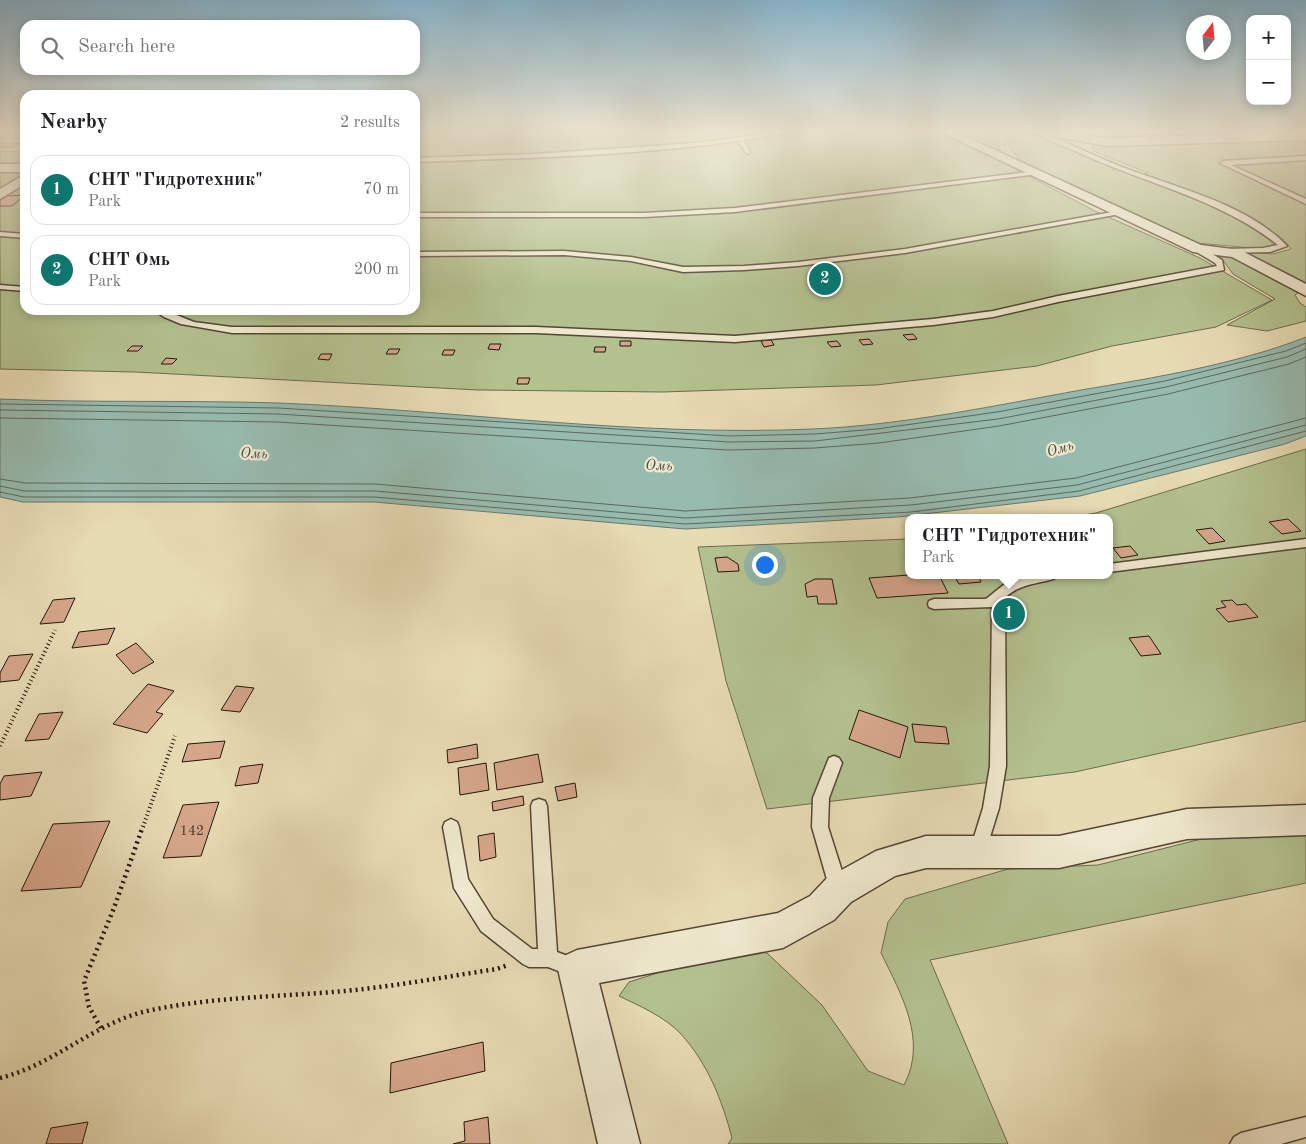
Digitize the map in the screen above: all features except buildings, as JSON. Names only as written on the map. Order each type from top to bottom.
[{"type":"street","points":[[0,195],[14,185]]},
{"type":"street","points":[[1061,185],[1198,250],[1226,250],[1265,267],[1306,291]]},
{"type":"street","points":[[619,1144],[562,964],[783,930],[822,908],[838,890],[888,862],[926,852],[978,850],[1059,852],[1187,824],[1306,820]]},
{"type":"lane","points":[[420,215],[644,215],[735,210],[941,185]]},
{"type":"lane","points":[[1162,185],[1236,214],[1268,232],[1283,246],[1273,251],[1226,250]]},
{"type":"lane","points":[[1270,185],[1306,202]]},
{"type":"lane","points":[[420,254],[586,254],[630,259],[663,267],[688,270],[791,264],[890,254],[974,241],[1118,212]]},
{"type":"lane","points":[[0,234],[20,236]]},
{"type":"lane","points":[[166,315],[192,326],[232,330],[536,330],[735,339],[933,322],[994,314],[1221,268],[1219,262],[1198,250]]},
{"type":"lane","points":[[0,287],[20,289]]},
{"type":"lane","points":[[1113,567],[1306,543]]},
{"type":"lane","points":[[934,604],[988,604],[999,597],[1008,586],[1025,579]]},
{"type":"lane","points":[[978,850],[991,808],[998,766],[999,597]]},
{"type":"lane","points":[[834,763],[821,798],[820,827],[838,890]]},
{"type":"lane","points":[[450,827],[460,882],[487,925],[529,958],[562,964],[539,806]]},
{"type":"lane","points":[[1241,1144],[1306,1127]]},
{"type":"path","points":[[0,746],[55,630]]},
{"type":"path","points":[[101,1028],[88,1007],[84,981],[114,908],[176,736]]},
{"type":"path","points":[[0,1078],[17,1075],[101,1028],[146,1011],[239,999],[357,989],[497,969],[529,958]]},
{"type":"green space","points":[[0,185],[20,185],[20,315],[420,315],[420,185],[1046,185],[1095,211],[1200,258],[1272,300],[1216,327],[1112,346],[1037,366],[876,385],[662,392],[478,390],[135,372],[0,369]]},
{"type":"green space","points":[[1070,185],[1160,185],[1243,219],[1262,232],[1274,245],[1264,249],[1197,243]]},
{"type":"green space","points":[[1169,185],[1306,185],[1306,292],[1299,292],[1295,295],[1300,303],[1306,307],[1306,321],[1267,331],[1227,325],[1275,299],[1233,274],[1222,259],[1211,253],[1237,251],[1273,254],[1291,249],[1281,238],[1266,227],[1223,206]]},
{"type":"green space","points":[[1306,449],[1306,721],[1075,772],[767,809],[726,681],[698,547],[905,539],[905,579],[1113,579],[1113,514],[1090,514]]},
{"type":"green space","points":[[1306,830],[1306,883],[930,960],[1008,1144],[728,1144],[732,1138],[719,1096],[691,1046],[668,1022],[619,996],[629,982],[699,960],[750,951],[767,953],[822,1005],[868,1071],[904,1085],[911,1068],[913,1034],[903,1001],[881,953],[888,922],[905,899],[1008,869],[1098,865],[1229,832]]},
{"type":"water","name":"Омь","points":[[1306,337],[1306,436],[1285,444],[1080,496],[924,514],[905,514],[905,516],[898,517],[685,529],[374,502],[23,502],[0,497],[0,399],[278,403],[345,406],[612,426],[746,430],[813,429],[847,427],[948,414],[1166,375],[1280,347]]},
{"type":"place","name":"СНТ Омь","points":[[825,279]]},
{"type":"place","name":"СНТ \"Гидротехник\"","points":[[1009,614]]}]
